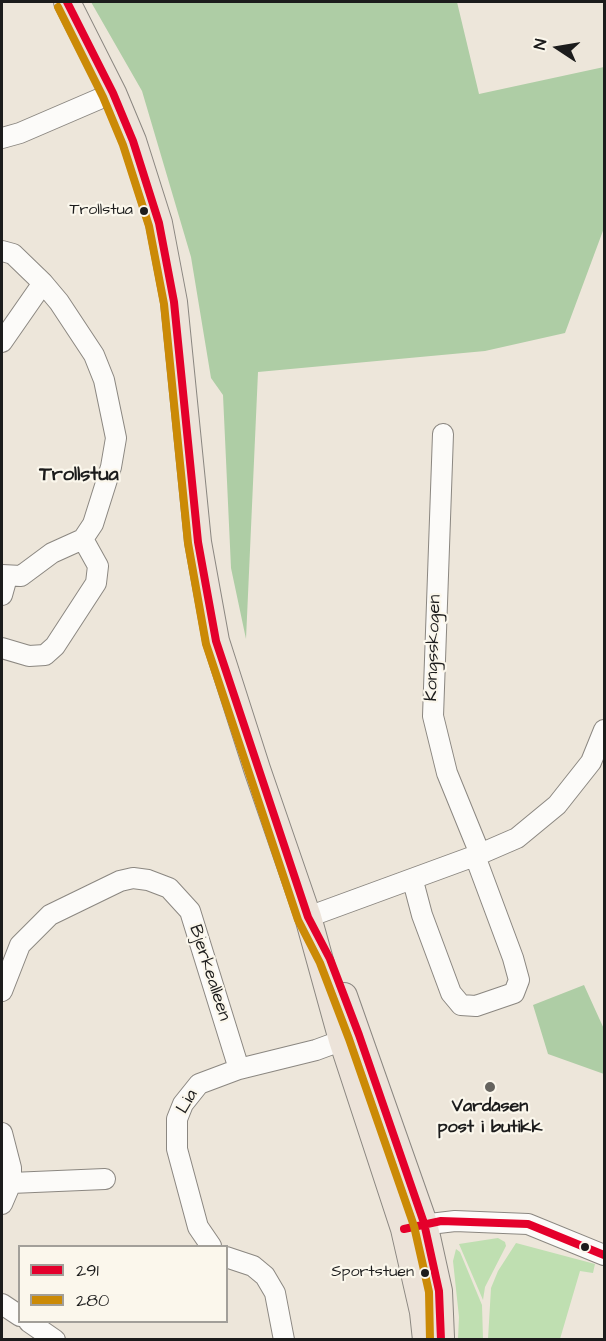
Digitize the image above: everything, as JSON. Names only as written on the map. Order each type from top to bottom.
[{"type":"main road","points":[[67,2],[113,93],[148,186],[174,302],[198,542],[214,629],[228,682],[414,1226],[439,1291],[441,1340]]},
{"type":"main road","points":[[414,1226],[426,1340]]},
{"type":"street","points":[[2,138],[20,134],[113,93]]},
{"type":"street","points":[[2,251],[13,254],[43,283],[59,302],[94,355],[104,380],[116,438],[111,467],[93,524],[83,539],[52,554],[21,576],[3,582]]},
{"type":"street","points":[[2,342],[43,283]]},
{"type":"street","name":"Kongsskogen","points":[[413,881],[422,915],[451,993],[461,1005],[476,1006],[514,993],[519,980],[513,958],[447,773],[433,716],[443,434]]},
{"type":"street","points":[[2,648],[29,656],[45,655],[55,646],[96,583],[98,566],[83,539]]},
{"type":"street","points":[[308,917],[413,881],[517,838],[557,806],[591,762],[604,730]]},
{"type":"street","name":"Bjerkealleen","points":[[2,991],[20,945],[50,915],[120,881],[148,880],[169,888],[190,911],[239,1069]]},
{"type":"street","name":"Lia","points":[[210,1245],[198,1227],[177,1149],[177,1119],[183,1104],[199,1084],[239,1069],[316,1050],[350,1037]]},
{"type":"street","points":[[2,1133],[11,1168],[11,1183],[2,1204]]},
{"type":"street","points":[[11,1183],[105,1179]]},
{"type":"street","points":[[414,1226],[455,1221],[528,1224],[604,1255]]},
{"type":"street","points":[[228,1258],[253,1266],[265,1276],[275,1293],[284,1340]]},
{"type":"street","points":[[2,1304],[18,1315]]},
{"type":"street","points":[[30,1323],[55,1340]]},
{"type":"green space","points":[[91,2],[457,2],[479,94],[604,67],[604,228],[565,333],[485,351],[258,372],[246,639],[231,568],[223,395],[211,378],[191,257],[142,91]]},
{"type":"green space","points":[[584,985],[604,1029],[604,1074],[548,1054],[533,1005]]},
{"type":"green space","points":[[498,1238],[505,1242],[506,1246],[485,1287],[483,1300],[459,1244]]},
{"type":"green space","points":[[516,1243],[595,1264],[593,1273],[580,1271],[560,1339],[488,1339],[491,1288],[498,1271]]},
{"type":"green space","points":[[456,1249],[460,1252],[482,1305],[483,1339],[458,1339],[459,1317],[453,1261]]},
{"type":"transit line","name":"291","points":[[67,2],[113,93],[133,141],[159,223],[174,302],[198,542],[216,641],[308,917],[330,959],[359,1035],[424,1223],[439,1291],[441,1340]]},
{"type":"transit line","name":"280","points":[[58,7],[103,97],[123,145],[149,226],[164,304],[188,543],[206,644],[298,920],[320,963],[349,1039],[414,1226],[429,1292],[430,1340]]},
{"type":"transit line","name":"291","points":[[404,1229],[441,1221],[528,1224],[604,1255]]},
{"type":"place","name":"Trollstua","points":[[144,211]]},
{"type":"place","name":"Vardåsen post i butikk","points":[[490,1087]]},
{"type":"place","name":"Sportstuen","points":[[425,1273]]},
{"type":"district","name":"Trollstua","points":[[79,476]]}]
